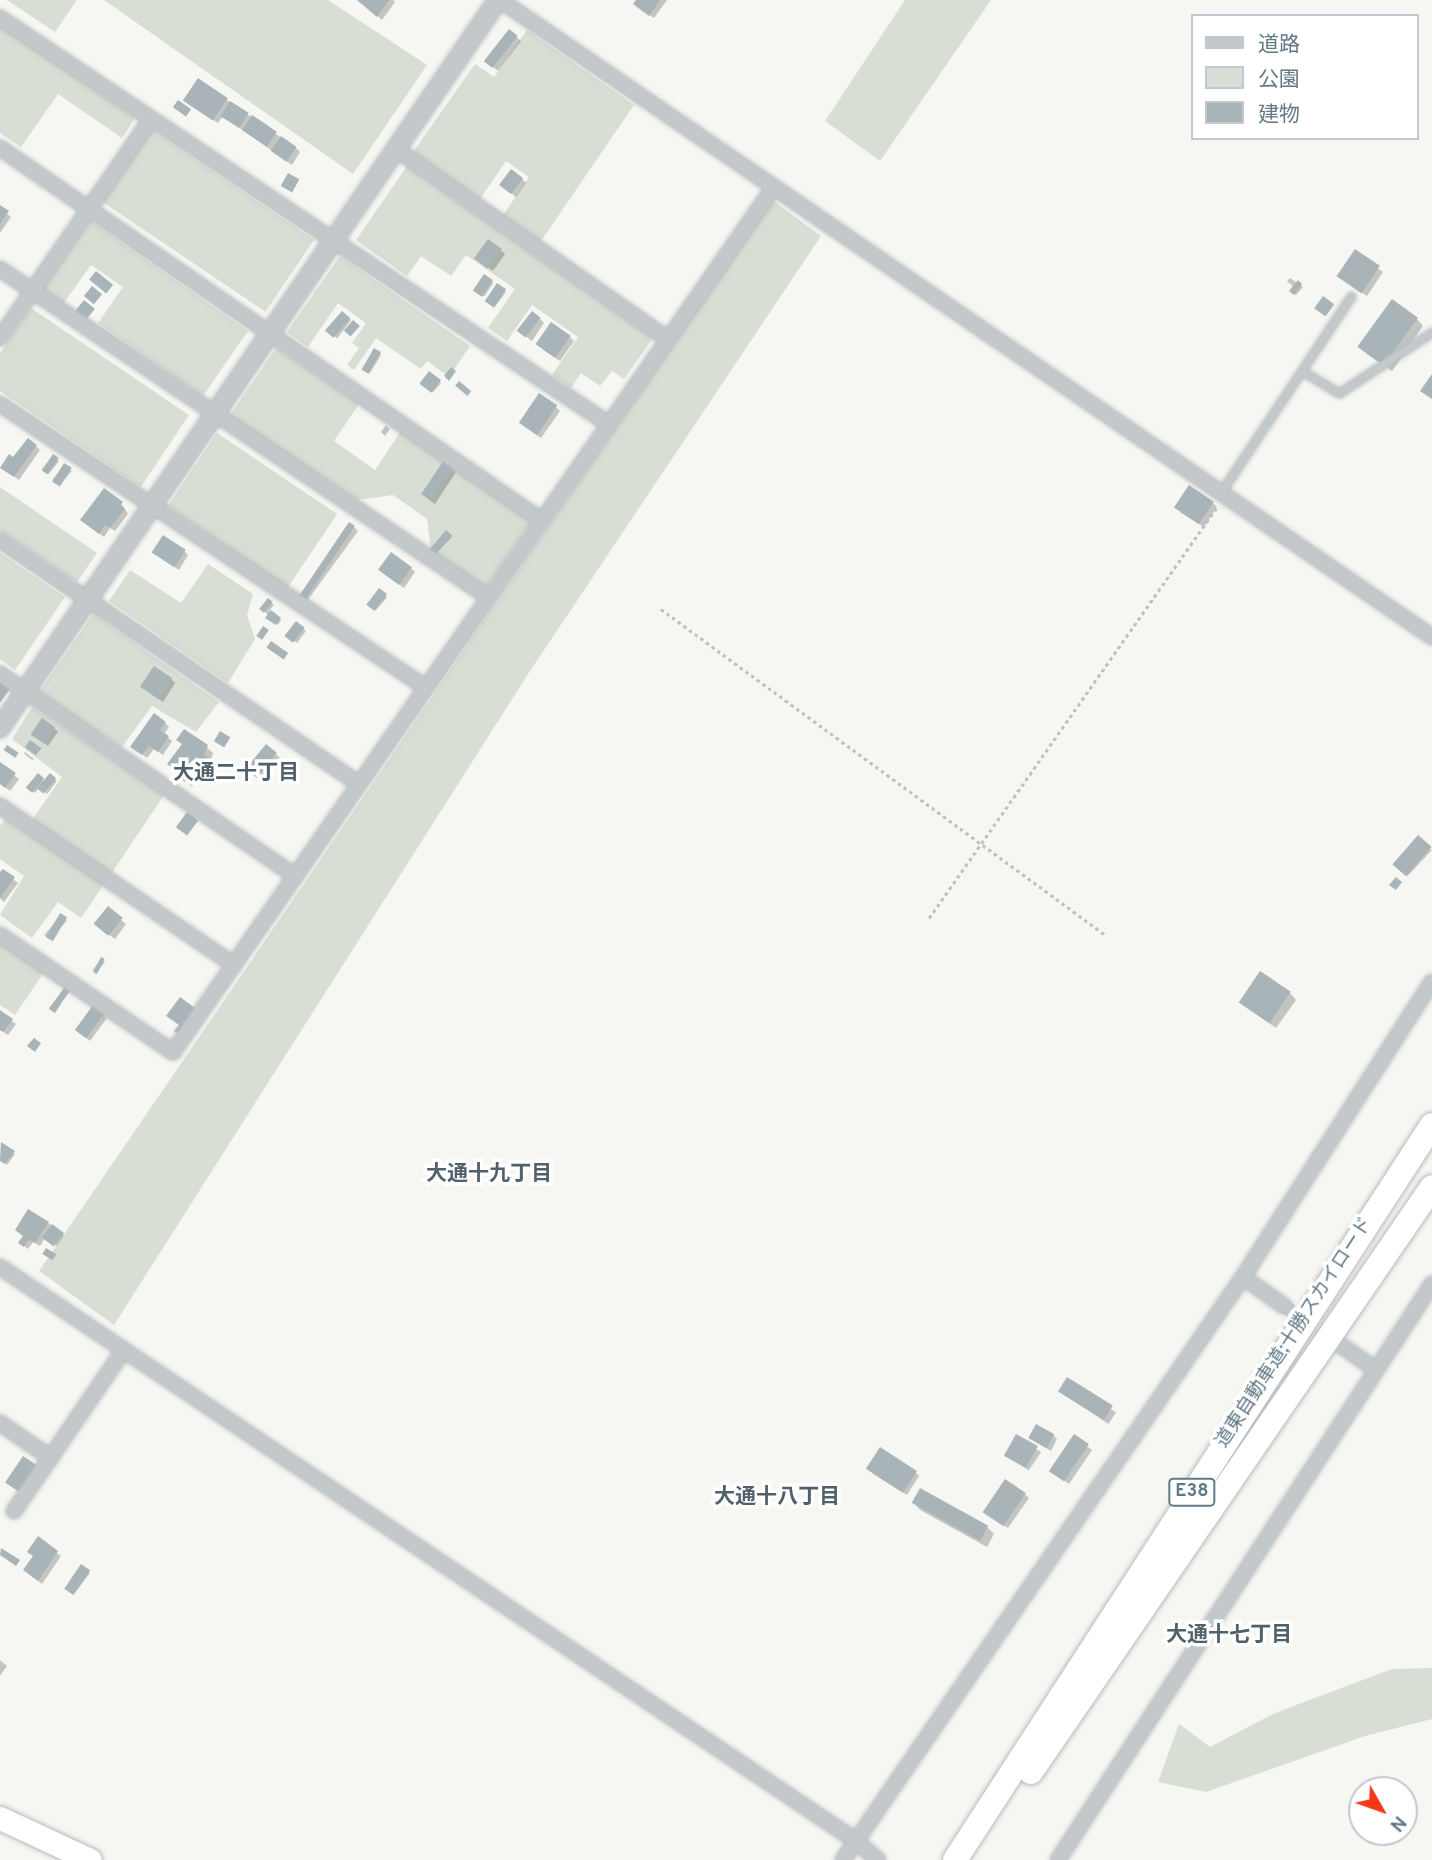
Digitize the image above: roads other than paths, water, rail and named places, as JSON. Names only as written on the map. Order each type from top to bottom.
[{"type":"highway","name":"道東自動車道;十勝スカイロード","points":[[955,1860],[1432,1125]]},
{"type":"highway","name":"道東自動車道;十勝スカイロード","points":[[970,1860],[1432,1187]]},
{"type":"highway","points":[[0,1818],[90,1860]]},
{"type":"street","points":[[0,728],[499,0],[1432,637]]},
{"type":"street","points":[[0,18],[607,423]]},
{"type":"street","points":[[0,338],[151,119]]},
{"type":"street","points":[[0,148],[541,520]]},
{"type":"street","points":[[396,149],[667,339]]},
{"type":"street","points":[[0,935],[173,1052],[607,423],[774,187]]},
{"type":"street","points":[[0,269],[488,597]]},
{"type":"street","points":[[0,404],[425,687]]},
{"type":"street","points":[[0,540],[359,784]]},
{"type":"street","points":[[0,674],[295,876]]},
{"type":"street","points":[[0,806],[234,965]]},
{"type":"street","points":[[843,1860],[1243,1277],[1432,982]]},
{"type":"street","points":[[0,1267],[856,1841],[878,1860]]},
{"type":"street","points":[[1243,1277],[1284,1306]]},
{"type":"street","points":[[1058,1860],[1432,1284]]},
{"type":"street","points":[[1342,1346],[1375,1369]]},
{"type":"street","points":[[14,1511],[124,1350]]},
{"type":"street","points":[[0,1423],[51,1458]]},
{"type":"lane","points":[[1223,494],[1351,296]]},
{"type":"lane","points":[[1301,371],[1339,393],[1432,331]]},
{"type":"tunnel","points":[[1284,1306],[1335,1341]]},
{"type":"district","name":"大通二十丁目","points":[[236,774]]},
{"type":"district","name":"大通十九丁目","points":[[489,1175]]},
{"type":"district","name":"大通十八丁目","points":[[777,1498]]},
{"type":"district","name":"大通十七丁目","points":[[1229,1636]]}]
